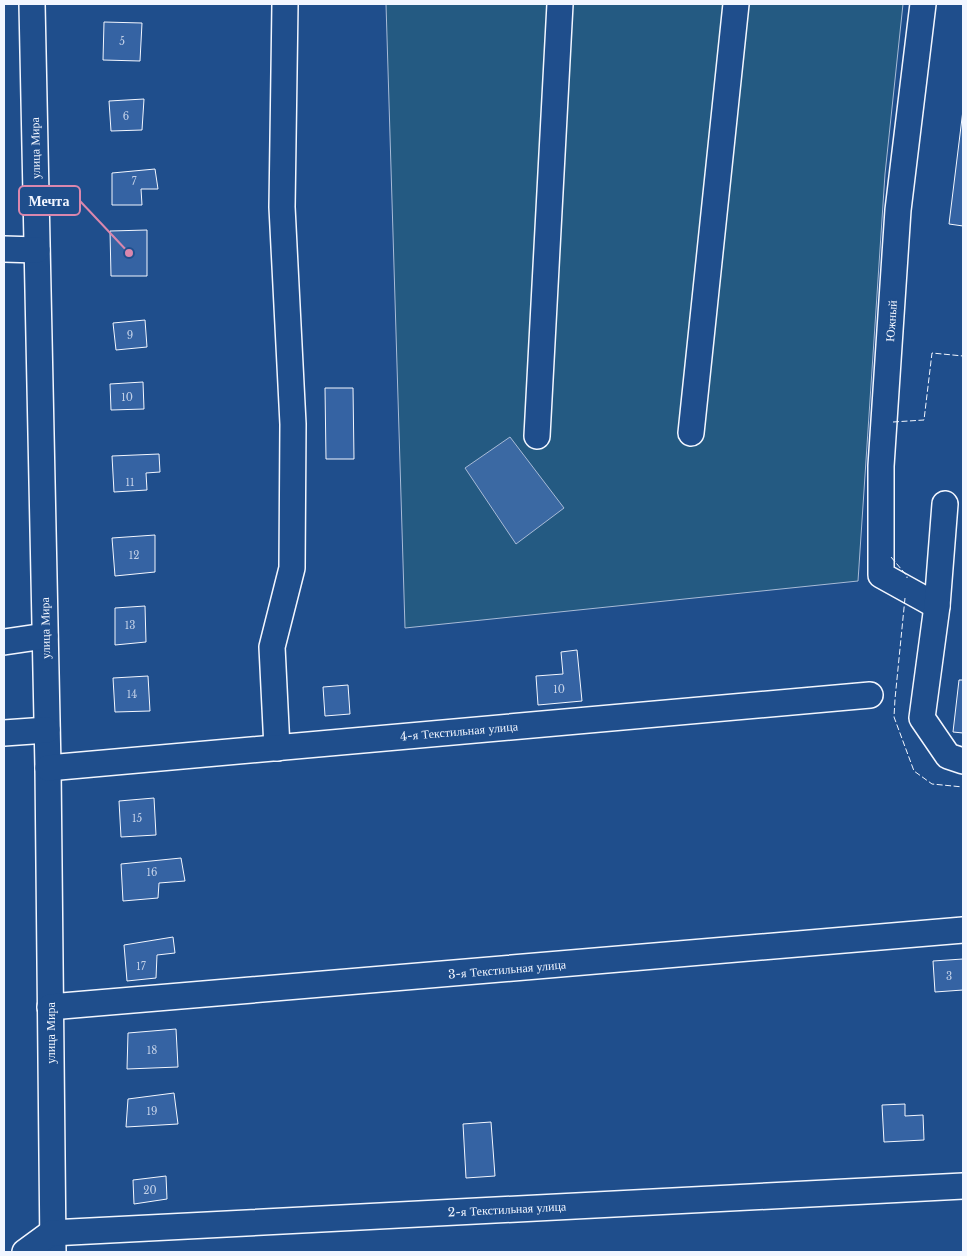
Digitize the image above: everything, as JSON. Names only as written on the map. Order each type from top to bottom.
[{"type":"street","name":"улица Мира","points":[[32,4],[48,768],[52,1242]]},
{"type":"street","points":[[277,748],[272,647],[292,568],[293,424],[282,207],[285,4]]},
{"type":"street","points":[[537,436],[560,4]]},
{"type":"street","points":[[691,432],[736,4]]},
{"type":"street","name":"Южный","points":[[923,4],[898,210],[881,466],[881,575],[937,606]]},
{"type":"street","points":[[4,249],[37,250]]},
{"type":"street","points":[[945,504],[937,606],[922,718],[948,756],[963,761]]},
{"type":"street","points":[[4,642],[45,636]]},
{"type":"street","name":"4-я Текстильная улица","points":[[48,768],[870,695]]},
{"type":"street","points":[[4,732],[47,730]]},
{"type":"street","name":"3-я Текстильная улица","points":[[50,1007],[963,930]]},
{"type":"street","name":"2-я Текстильная улица","points":[[52,1242],[963,1186]]},
{"type":"street","points":[[25,1252],[52,1242]]},
{"type":"shaded area","points":[[386,4],[903,4],[885,174],[858,581],[405,628]]},
{"type":"shaded area","points":[[510,437],[564,508],[516,544],[465,468]]},
{"type":"building","points":[[104,22],[142,23],[140,61],[103,60]]},
{"type":"building","points":[[144,99],[142,130],[111,131],[109,101]]},
{"type":"building","points":[[963,110],[963,226],[949,224]]},
{"type":"building","points":[[155,169],[158,189],[141,189],[142,205],[112,205],[112,173]]},
{"type":"building","points":[[147,230],[147,276],[111,276],[110,231]]},
{"type":"building","points":[[145,320],[147,347],[116,350],[113,323]]},
{"type":"building","points":[[143,382],[144,409],[111,410],[110,384]]},
{"type":"building","points":[[325,388],[353,388],[354,459],[326,459]]},
{"type":"building","points":[[159,454],[160,472],[146,473],[147,490],[114,492],[112,456]]},
{"type":"building","points":[[155,535],[155,572],[115,576],[112,538]]},
{"type":"building","points":[[145,606],[146,642],[115,645],[115,608]]},
{"type":"building","points":[[577,650],[582,701],[538,705],[536,676],[563,674],[561,652]]},
{"type":"building","points":[[148,676],[150,711],[115,712],[113,678]]},
{"type":"building","points":[[959,680],[963,680],[963,733],[953,732]]},
{"type":"building","points":[[348,685],[350,714],[325,716],[323,687]]},
{"type":"building","points":[[154,798],[156,835],[121,837],[119,801]]},
{"type":"building","points":[[181,858],[185,881],[159,883],[158,898],[123,901],[121,864]]},
{"type":"building","points":[[173,937],[175,953],[157,955],[156,978],[127,981],[124,945]]},
{"type":"building","points":[[963,959],[963,990],[935,992],[933,961]]},
{"type":"building","points":[[176,1029],[178,1067],[127,1069],[128,1033]]},
{"type":"building","points":[[174,1093],[178,1124],[126,1127],[128,1099]]},
{"type":"building","points":[[905,1104],[905,1116],[923,1115],[924,1140],[884,1142],[882,1105]]},
{"type":"building","points":[[491,1122],[495,1176],[466,1178],[463,1124]]},
{"type":"building","points":[[166,1176],[167,1199],[134,1204],[133,1180]]},
{"type":"fence","points":[[893,422],[924,420],[932,353],[963,356]]},
{"type":"fence","points":[[891,557],[907,578]]},
{"type":"fence","points":[[905,598],[894,717],[914,771],[932,784],[963,787]]},
{"type":"place","name":"Мечта","points":[[129,253]]}]
